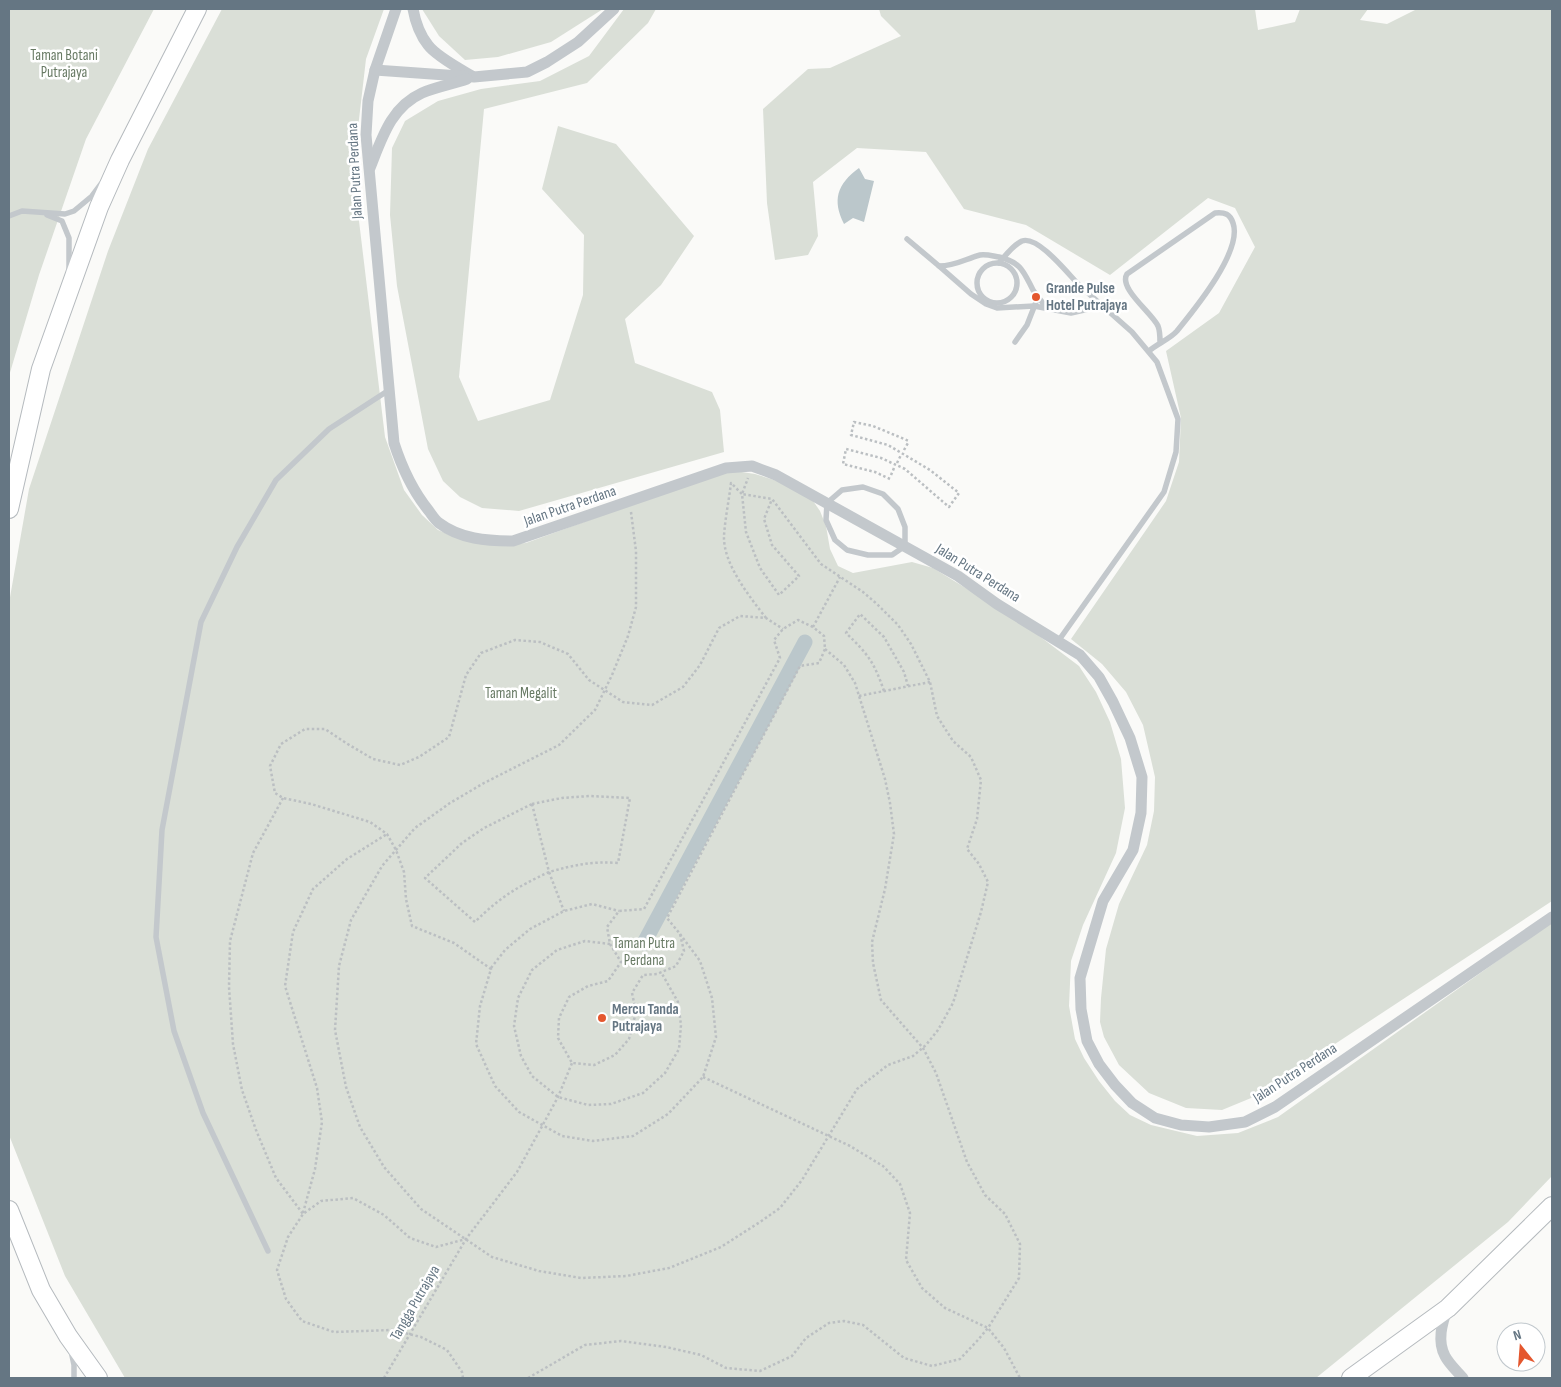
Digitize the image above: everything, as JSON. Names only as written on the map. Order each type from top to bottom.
[{"type":"main road","points":[[9,510],[41,369],[99,207],[120,160],[197,9]]},
{"type":"main road","points":[[1351,1378],[1448,1308],[1552,1206]]},
{"type":"main road","points":[[9,1210],[41,1290],[68,1336],[98,1378]]},
{"type":"street","name":"Jalan Putra Perdana","points":[[396,9],[375,70],[368,102],[366,135],[394,443],[403,470],[417,496],[438,522],[456,532],[475,539],[513,541],[726,468],[752,466],[776,476],[827,503],[958,576],[998,604],[1059,640],[1080,655],[1098,677],[1130,738],[1142,777],[1140,813],[1133,850],[1103,901],[1080,978],[1081,1009],[1087,1041],[1099,1064],[1132,1103],[1155,1118],[1181,1125],[1209,1127],[1245,1122],[1275,1107],[1552,917]]},
{"type":"street","points":[[413,9],[415,20],[428,45],[452,64],[474,77]]},
{"type":"street","points":[[375,70],[474,77],[527,72],[541,66],[578,42],[614,9]]},
{"type":"street","points":[[369,172],[386,126],[401,106],[422,93],[474,77]]},
{"type":"street","points":[[1448,1308],[1442,1324],[1440,1338],[1445,1356],[1463,1378]]},
{"type":"lane","points":[[9,216],[22,211],[65,214],[74,211],[92,196],[120,160]]},
{"type":"lane","points":[[1149,351],[1175,333],[1204,296],[1228,259],[1234,241],[1234,226],[1230,217],[1224,212],[1215,213],[1127,274],[1125,278],[1125,283],[1158,327],[1160,342]]},
{"type":"lane","points":[[43,213],[62,221],[69,238],[70,289]]},
{"type":"lane","points":[[908,239],[971,294],[986,304],[997,308],[1034,306],[1071,313],[1102,306]]},
{"type":"lane","points":[[999,263],[1009,266],[1015,275],[1017,285],[1013,295],[1004,301],[994,303],[984,299],[978,290],[976,280],[980,270],[989,264],[999,263],[1022,241],[1028,241],[1044,249],[1079,285],[1132,332],[1149,351],[1157,362],[1178,419],[1176,452],[1164,492],[1059,640]]},
{"type":"lane","points":[[939,266],[955,265],[980,255],[991,255],[1008,260],[1021,268],[1027,275],[1038,297],[1047,308]]},
{"type":"lane","points":[[1015,342],[1027,325],[1038,297]]},
{"type":"lane","points":[[268,1251],[203,1113],[174,1030],[156,937],[162,830],[201,622],[237,547],[276,480],[329,429],[389,390]]},
{"type":"lane","points":[[862,487],[883,494],[898,509],[905,527],[905,546],[892,555],[868,555],[847,550],[835,540],[826,520],[827,503],[842,490],[862,487]]},
{"type":"lane","points":[[68,1336],[74,1365],[74,1378]]},
{"type":"path","points":[[894,468],[890,477],[843,464],[846,449],[881,458],[905,469],[949,506],[960,493],[930,470],[888,445],[852,435],[854,422],[873,426],[908,442],[904,450]]},
{"type":"path","points":[[897,463],[901,455]]},
{"type":"path","points":[[752,466],[742,494],[746,532],[760,568],[779,595],[799,576],[772,545],[764,519],[772,499]]},
{"type":"path","points":[[629,501],[636,550],[636,607],[628,636],[594,710],[559,745],[484,783],[450,803],[415,828],[382,866],[351,920],[339,966],[335,1030],[346,1087],[360,1127],[384,1167],[421,1209],[492,1256],[539,1272],[580,1278],[626,1276],[670,1268],[721,1247],[780,1208],[802,1180],[830,1137],[857,1089],[888,1065],[913,1056],[923,1048],[938,1030],[953,1003],[981,912],[988,882],[979,864],[967,850],[977,819],[982,780],[971,757],[953,741],[937,716],[930,682],[898,625],[863,592],[822,564],[772,499],[742,494],[731,482],[724,538],[726,552],[742,587],[766,618],[783,629]]},
{"type":"path","points":[[813,627],[840,577]]},
{"type":"path","points":[[884,691],[876,668],[865,651],[846,633],[860,614],[884,637],[904,672],[908,686]]},
{"type":"path","points":[[491,968],[454,943],[412,926],[406,899],[404,872],[396,850],[387,834],[370,822],[311,804],[283,798],[275,793],[270,766],[281,744],[305,729],[325,729],[373,759],[400,764],[419,757],[449,737],[466,675],[481,653],[515,640],[540,642],[568,654],[589,680],[623,702],[652,705],[682,687],[700,664],[719,628],[740,616],[766,618]]},
{"type":"path","points":[[798,620],[813,627],[824,636],[825,649],[819,662],[800,666],[667,918],[700,961],[712,998],[716,1037],[703,1077],[668,1114],[633,1136],[593,1141],[562,1136],[519,1112],[495,1086],[476,1044],[480,1006],[491,968],[505,950],[530,929],[564,911],[592,904],[619,911],[644,909],[780,658],[774,640],[783,629],[798,620]]},
{"type":"path","points":[[528,1378],[585,1345],[621,1341],[666,1347],[701,1356],[726,1368],[760,1371],[792,1356],[806,1338],[829,1323],[844,1321],[862,1325],[904,1358],[932,1366],[960,1359],[988,1328],[1019,1278],[1020,1244],[1005,1214],[985,1194],[967,1162],[936,1073],[923,1048],[881,1000],[873,964],[872,942],[885,889],[894,834],[886,779],[855,683],[844,665],[825,649]]},
{"type":"path","points":[[860,696],[930,682]]},
{"type":"path","points":[[589,796],[630,798],[618,864],[598,862],[549,872],[521,885],[496,902],[475,922],[425,878],[462,842],[484,828],[532,804],[562,798],[589,796]]},
{"type":"path","points":[[283,798],[253,853],[230,941],[229,987],[233,1044],[242,1090],[276,1178],[303,1214]]},
{"type":"path","points":[[532,804],[549,872],[564,911]]},
{"type":"path","points":[[387,834],[347,859],[313,889],[293,932],[285,986],[317,1088],[322,1122],[315,1169],[303,1214],[288,1237],[277,1270],[286,1299],[302,1321],[334,1332],[392,1330],[421,1337],[447,1350],[464,1378]]},
{"type":"path","points":[[619,911],[606,927],[610,944],[621,962],[608,981],[588,986],[569,997],[559,1018],[558,1038],[572,1063],[594,1065],[614,1056],[629,1039],[636,1012],[632,993],[643,975],[661,972],[676,966],[684,951],[680,934]]},
{"type":"path","points":[[610,944],[585,941],[557,950],[532,970],[518,998],[514,1026],[521,1056],[532,1076],[558,1097],[588,1105],[611,1104],[643,1093],[665,1073],[679,1049],[681,1026],[678,1002],[661,972]]},
{"type":"path","name":"Tangga Putrajaya","points":[[384,1378],[466,1239],[517,1172],[558,1097],[572,1063]]},
{"type":"path","points":[[703,1077],[850,1146],[883,1166],[900,1184],[910,1213],[906,1260],[922,1288],[946,1308],[988,1328],[1004,1348],[1020,1378]]},
{"type":"path","points":[[303,1214],[321,1201],[353,1198],[384,1215],[410,1238],[436,1247],[466,1239]]},
{"type":"green space","name":"Taman Botani Putrajaya","points":[[9,9],[154,9],[86,139],[39,275],[9,376]]},
{"type":"green space","name":"Taman Putra Perdana","points":[[222,9],[384,9],[366,59],[353,171],[385,437],[404,490],[422,515],[438,530],[457,538],[497,546],[526,543],[708,477],[735,471],[755,474],[784,483],[811,498],[820,511],[826,526],[830,549],[838,566],[853,573],[912,562],[933,568],[1018,620],[1079,666],[1096,692],[1110,722],[1121,759],[1125,808],[1116,853],[1083,925],[1071,961],[1069,1006],[1075,1039],[1084,1058],[1099,1081],[1115,1101],[1130,1115],[1151,1125],[1197,1136],[1238,1133],[1278,1117],[1552,922],[1552,1176],[1508,1222],[1316,1378],[125,1378],[65,1276],[9,1135],[9,603],[29,489],[108,251],[148,149]]},
{"type":"green space","points":[[422,9],[603,9],[551,42],[498,57],[465,60],[439,36]]},
{"type":"green space","points":[[624,9],[656,9],[648,23],[587,83],[484,109],[459,377],[478,421],[550,400],[583,295],[584,235],[542,189],[558,126],[616,144],[694,236],[661,285],[625,319],[635,363],[712,392],[720,410],[724,452],[519,511],[482,508],[460,497],[443,481],[428,449],[397,286],[390,215],[392,148],[405,121],[438,101],[481,89],[540,81],[589,56]]},
{"type":"green space","points":[[879,9],[1255,9],[1258,30],[1295,22],[1300,9],[1368,9],[1360,20],[1387,24],[1417,9],[1552,9],[1552,901],[1256,1096],[1222,1110],[1186,1108],[1149,1093],[1119,1065],[1104,1037],[1100,1022],[1106,949],[1119,904],[1147,845],[1154,811],[1155,777],[1143,725],[1126,692],[1102,664],[1071,639],[1166,501],[1179,462],[1181,418],[1166,351],[1219,313],[1255,247],[1235,208],[1208,198],[1110,275],[1026,225],[964,209],[926,152],[857,148],[813,182],[818,236],[808,255],[775,260],[767,203],[763,109],[808,69],[830,68],[901,36],[881,16]]},
{"type":"shaded area","points":[[859,168],[865,179],[874,181],[864,222],[853,218],[844,224],[838,207],[839,193],[841,186]]},
{"type":"waterway","points":[[644,943],[805,642]]},
{"type":"place","name":"Grande Pulse Hotel Putrajaya","points":[[1036,297]]},
{"type":"place","name":"Mercu Tanda Putrajaya","points":[[602,1018]]},
{"type":"park label","name":"Taman Megalit","points":[[521,693]]}]
